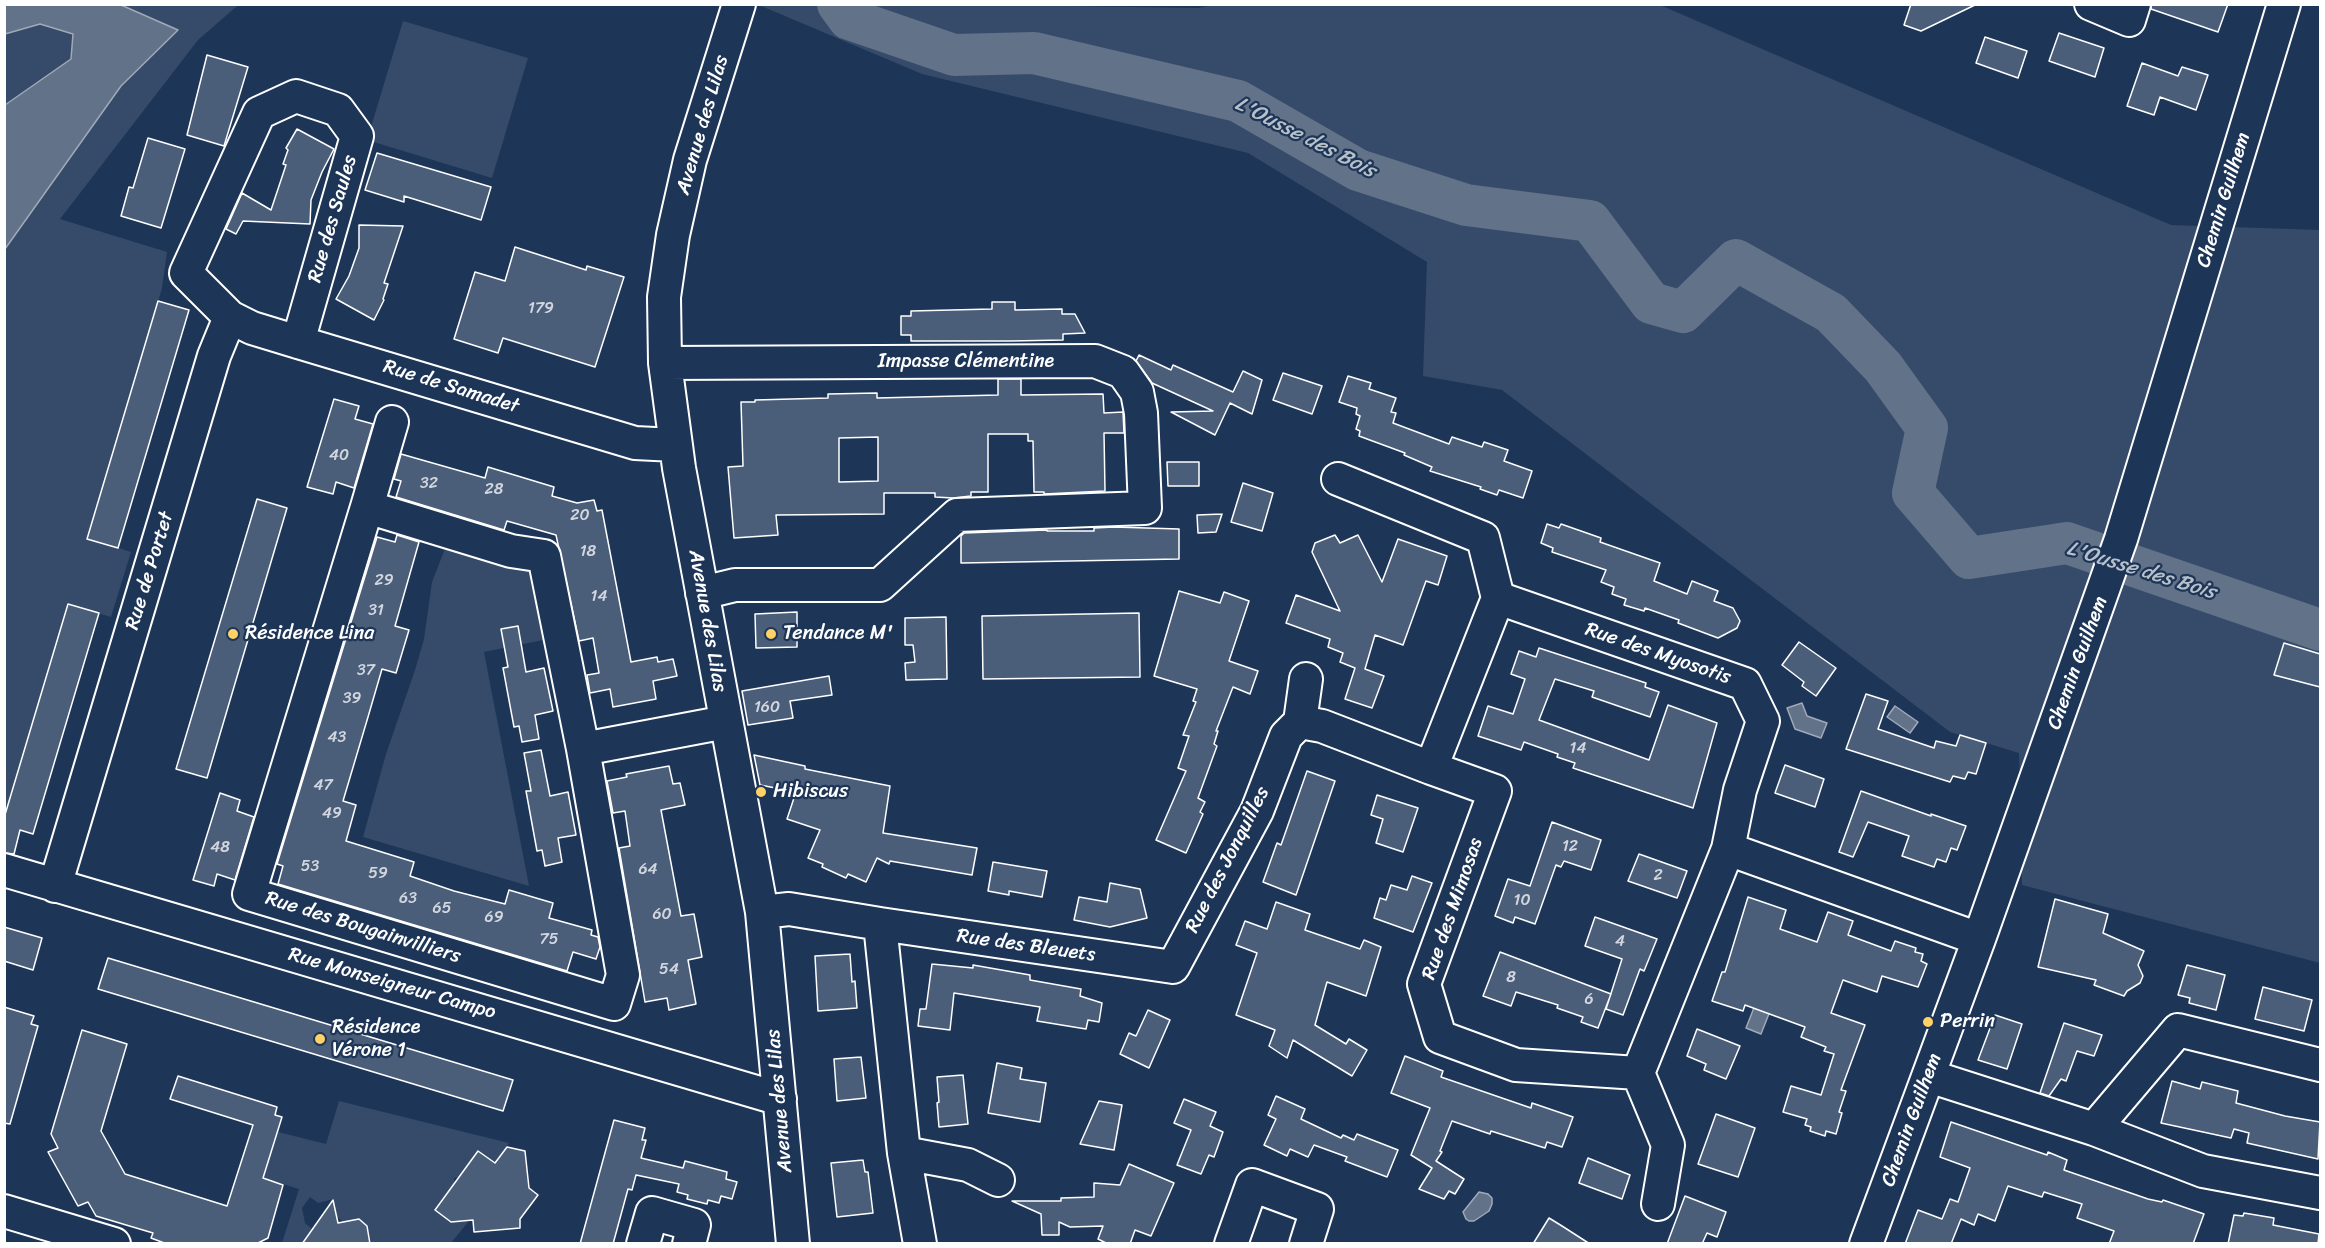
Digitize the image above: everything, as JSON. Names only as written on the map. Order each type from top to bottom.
[{"type":"street","name":"Avenue des Lilas","points":[[738,4],[690,160],[673,235],[664,297],[665,363],[675,444],[762,912],[793,1244]]},
{"type":"street","points":[[2091,4],[2129,20],[2134,4]]},
{"type":"street","name":"Chemin Guilhem","points":[[1866,1244],[1979,939],[2107,581],[2284,4]]},
{"type":"street","name":"Rue des Saules","points":[[230,317],[186,273],[259,113],[296,96],[338,110],[357,136],[298,342]]},
{"type":"street","name":"Rue de Samadet","points":[[230,317],[252,328],[635,443],[675,444]]},
{"type":"street","name":"Rue de Portet","points":[[55,886],[214,356],[230,317]]},
{"type":"street","name":"Impasse Clémentine","points":[[665,363],[1095,362],[1123,372],[1137,392],[1141,413],[1144,508],[957,515],[880,585],[735,585],[702,593]]},
{"type":"street","name":"Rue des Bougainvilliers","points":[[392,422],[249,894],[614,1005]]},
{"type":"street","points":[[1300,722],[1322,726],[1431,768],[1498,598],[1484,538],[1338,479]]},
{"type":"street","points":[[367,507],[511,551],[544,555],[583,749],[623,975],[603,1046]]},
{"type":"street","name":"Rue des Myosotis","points":[[1498,598],[1745,684],[1763,721],[1740,790],[1728,849]]},
{"type":"street","name":"Rue des Jonquilles","points":[[1173,967],[1257,811],[1286,736],[1300,722],[1306,679]]},
{"type":"street","points":[[583,749],[726,722]]},
{"type":"street","name":"Rue des Mimosas","points":[[1431,768],[1495,791],[1424,984],[1440,1037],[1516,1065],[1638,1073]]},
{"type":"street","points":[[1658,1204],[1668,1145],[1638,1073],[1728,849],[1979,939]]},
{"type":"street","name":"Rue Monseigneur Campo","points":[[4,870],[780,1099]]},
{"type":"street","name":"Rue des Bleuets","points":[[762,912],[789,909],[1173,967]]},
{"type":"street","points":[[880,924],[904,1153],[920,1244]]},
{"type":"street","points":[[2094,1129],[2178,1030],[2320,1065]]},
{"type":"street","points":[[1929,1076],[2094,1129],[2203,1171],[2320,1192]]},
{"type":"street","points":[[904,1153],[968,1165],[998,1180]]},
{"type":"street","points":[[1231,1244],[1252,1185],[1317,1209],[1306,1244]]},
{"type":"street","points":[[4,1211],[114,1244]]},
{"type":"street","points":[[643,1244],[652,1213],[694,1224],[689,1244]]},
{"type":"shaded area","points":[[5,4],[121,5],[178,30],[121,86],[5,249],[5,105],[71,59],[73,34],[40,24],[5,34]]},
{"type":"shaded area","points":[[935,4],[1198,8],[1218,4],[1660,5],[2171,225],[2320,230],[2320,963],[2022,885],[2019,753],[1950,732],[1502,390],[1423,376],[1427,262],[1248,153],[922,74],[759,5]]},
{"type":"shaded area","points":[[5,5],[237,6],[198,40],[60,219],[167,252],[162,288],[88,538],[131,552],[111,617],[68,604],[5,818]]},
{"type":"shaded area","points":[[403,21],[528,58],[492,178],[367,140]]},
{"type":"shaded area","points":[[446,546],[528,567],[543,640],[484,652],[529,886],[363,837],[386,754],[424,639],[432,582]]},
{"type":"shaded area","points":[[1802,703],[1807,716],[1827,723],[1821,738],[1795,729],[1787,708]]},
{"type":"shaded area","points":[[1895,706],[1918,722],[1910,733],[1887,717]]},
{"type":"shaded area","points":[[1757,1000],[1772,1006],[1761,1034],[1746,1028]]},
{"type":"shaded area","points":[[339,1101],[509,1143],[495,1163],[478,1151],[465,1169],[466,1176],[454,1178],[455,1192],[447,1192],[435,1209],[451,1222],[468,1222],[451,1243],[373,1243],[337,1217],[333,1199],[318,1203],[310,1197],[302,1208],[305,1223],[312,1229],[302,1243],[282,1243],[299,1189],[263,1178],[278,1132],[326,1144]]},
{"type":"shaded area","points":[[1479,1192],[1488,1194],[1492,1198],[1492,1204],[1489,1211],[1474,1221],[1469,1221],[1463,1212]]},
{"type":"building","points":[[1911,4],[1977,4],[1921,31],[1904,25]]},
{"type":"building","points":[[2151,4],[2228,4],[2218,32],[2151,9]]},
{"type":"building","points":[[2059,33],[2104,48],[2095,77],[2049,61]]},
{"type":"building","points":[[1985,37],[2027,51],[2018,78],[1976,63]]},
{"type":"building","points":[[207,55],[248,67],[224,146],[187,135]]},
{"type":"building","points":[[2142,63],[2178,76],[2182,67],[2208,75],[2196,110],[2160,97],[2154,115],[2127,106]]},
{"type":"building","points":[[297,129],[334,149],[311,200],[310,224],[243,221],[236,234],[226,229],[242,193],[271,210],[286,165],[283,164],[288,150],[286,148]]},
{"type":"building","points":[[148,138],[185,149],[161,228],[121,216],[129,187],[133,188]]},
{"type":"building","points":[[377,153],[491,187],[481,220],[404,196],[404,202],[365,190]]},
{"type":"building","points":[[359,225],[403,226],[384,283],[388,284],[384,300],[374,320],[336,299],[349,276],[359,248]]},
{"type":"building","points":[[515,247],[586,270],[587,266],[624,277],[595,367],[503,338],[498,353],[454,339],[475,272],[505,281]]},
{"type":"building","points":[[158,301],[189,310],[118,548],[87,539]]},
{"type":"building","points":[[992,302],[1015,302],[1015,310],[1062,309],[1062,314],[1075,314],[1085,333],[1063,334],[1063,340],[1011,341],[911,341],[911,335],[901,335],[901,316],[911,316],[911,311],[992,309]]},
{"type":"building","points":[[1139,355],[1171,370],[1173,365],[1233,392],[1243,371],[1262,380],[1252,414],[1230,403],[1215,435],[1171,412],[1213,411],[1152,383],[1136,361]]},
{"type":"building","points":[[1283,373],[1322,386],[1312,414],[1273,400]]},
{"type":"building","points":[[1348,376],[1371,383],[1369,389],[1396,398],[1391,412],[1396,413],[1393,423],[1449,444],[1452,437],[1482,447],[1484,442],[1508,450],[1504,461],[1532,471],[1523,498],[1499,490],[1497,495],[1480,489],[1481,487],[1430,471],[1432,467],[1404,455],[1405,453],[1359,436],[1360,431],[1356,429],[1360,416],[1356,414],[1357,408],[1339,402]]},
{"type":"building","points":[[998,379],[1021,379],[1021,395],[1103,394],[1104,413],[1123,412],[1124,433],[1104,433],[1105,491],[1044,494],[1044,492],[1034,492],[1033,441],[1028,441],[1028,434],[988,434],[988,492],[971,492],[971,496],[953,498],[935,497],[935,493],[884,493],[884,514],[776,515],[778,535],[734,538],[728,467],[743,466],[741,402],[828,398],[828,394],[877,393],[877,398],[998,395]],"holes":[[[878,437],[878,481],[839,482],[839,438]]]},
{"type":"building","points":[[334,399],[359,406],[355,419],[373,424],[354,488],[336,482],[333,494],[307,487]]},
{"type":"building","points":[[401,454],[485,478],[488,467],[554,487],[552,496],[577,503],[594,500],[597,511],[602,510],[631,662],[657,657],[658,662],[673,659],[677,676],[653,681],[656,699],[613,707],[610,689],[590,693],[587,675],[599,673],[593,638],[579,641],[556,535],[507,521],[504,530],[396,497],[401,481],[394,479]]},
{"type":"building","points":[[1167,462],[1199,462],[1199,486],[1168,486]]},
{"type":"building","points":[[1243,483],[1273,493],[1262,531],[1231,522]]},
{"type":"building","name":"Résidence Lina","points":[[257,499],[287,508],[207,778],[176,769]]},
{"type":"building","points":[[1222,514],[1216,532],[1198,533],[1197,515]]},
{"type":"building","points":[[1547,524],[1559,528],[1561,524],[1601,538],[1600,542],[1660,563],[1654,581],[1687,594],[1692,581],[1718,591],[1714,601],[1733,608],[1740,621],[1737,628],[1718,638],[1678,623],[1679,620],[1645,608],[1644,611],[1624,605],[1626,599],[1612,594],[1614,587],[1601,582],[1606,570],[1552,552],[1553,548],[1541,543]]},
{"type":"building","points":[[1094,528],[1179,529],[1179,559],[961,563],[961,536],[964,533],[1094,531]]},
{"type":"building","points":[[397,535],[419,542],[395,626],[409,630],[396,673],[382,669],[343,801],[356,805],[346,841],[414,862],[410,876],[454,891],[505,904],[509,890],[553,903],[549,918],[592,930],[591,935],[598,937],[600,947],[596,959],[573,952],[567,971],[278,884],[283,866],[277,864],[377,537],[395,542]]},
{"type":"building","points":[[1335,535],[1340,543],[1358,535],[1382,582],[1398,539],[1447,556],[1438,585],[1426,581],[1403,645],[1375,635],[1365,669],[1384,676],[1372,708],[1345,699],[1355,668],[1340,662],[1343,653],[1328,647],[1330,639],[1286,623],[1296,595],[1340,611],[1312,552],[1315,543]]},
{"type":"building","points":[[1179,591],[1220,603],[1224,592],[1249,601],[1229,661],[1258,671],[1250,694],[1233,687],[1216,731],[1218,731],[1214,744],[1217,746],[1198,798],[1205,802],[1200,812],[1203,814],[1186,853],[1156,840],[1186,771],[1178,768],[1189,736],[1183,735],[1196,702],[1193,701],[1197,689],[1154,676]]},
{"type":"building","points":[[68,604],[99,613],[33,834],[20,830],[14,854],[4,853],[4,818]]},
{"type":"building","points":[[797,612],[797,647],[756,648],[755,614]]},
{"type":"building","points":[[1139,613],[1140,677],[983,679],[982,616]]},
{"type":"building","points":[[946,617],[947,679],[906,680],[905,663],[915,662],[913,645],[905,645],[905,618]]},
{"type":"building","points":[[518,626],[526,672],[544,668],[553,711],[535,715],[539,739],[522,742],[519,726],[514,727],[503,668],[508,667],[501,629]]},
{"type":"building","points":[[1799,642],[1836,668],[1816,696],[1802,686],[1804,682],[1782,665]]},
{"type":"building","points":[[2284,643],[2320,654],[2320,687],[2274,675]]},
{"type":"building","points":[[1539,648],[1646,683],[1645,687],[1659,692],[1650,717],[1592,697],[1594,691],[1555,679],[1539,720],[1649,760],[1668,705],[1717,723],[1693,808],[1573,768],[1575,763],[1557,757],[1558,754],[1524,742],[1521,750],[1478,736],[1488,706],[1513,714],[1525,679],[1511,674],[1519,651],[1536,657]]},
{"type":"building","points":[[829,676],[832,695],[790,701],[793,718],[748,725],[742,691]]},
{"type":"building","points":[[1866,694],[1888,701],[1878,729],[1934,748],[1936,741],[1956,746],[1960,735],[1986,743],[1976,774],[1968,772],[1965,779],[1953,776],[1950,782],[1846,749]]},
{"type":"building","points":[[541,750],[550,796],[568,792],[576,835],[558,838],[562,862],[545,866],[542,850],[537,851],[526,791],[531,791],[524,753]]},
{"type":"building","points":[[754,755],[805,766],[805,769],[890,786],[883,833],[977,848],[972,875],[890,861],[889,864],[877,858],[866,882],[848,874],[846,878],[822,867],[823,864],[808,858],[820,830],[787,819],[796,792],[760,785]]},
{"type":"building","points":[[1785,765],[1824,779],[1815,807],[1775,793]]},
{"type":"building","points":[[669,766],[673,784],[680,783],[685,805],[661,810],[681,916],[694,914],[702,957],[688,960],[696,1004],[669,1010],[667,998],[645,1002],[619,848],[630,846],[625,811],[613,813],[607,781],[627,777],[626,774]]},
{"type":"building","points":[[1307,771],[1335,781],[1296,895],[1263,882],[1277,843],[1281,845]]},
{"type":"building","points":[[1861,791],[1966,826],[1957,850],[1951,848],[1946,862],[1937,859],[1934,867],[1902,856],[1909,836],[1868,822],[1853,857],[1839,852]]},
{"type":"building","points":[[220,793],[240,800],[237,811],[254,817],[235,880],[217,874],[214,886],[193,880]]},
{"type":"building","points":[[1377,795],[1418,808],[1403,852],[1376,843],[1383,819],[1371,815]]},
{"type":"building","points":[[1552,822],[1601,840],[1591,870],[1564,861],[1561,867],[1556,865],[1535,924],[1515,917],[1513,923],[1495,916],[1508,879],[1530,886]]},
{"type":"building","points":[[1639,854],[1687,871],[1677,898],[1628,881]]},
{"type":"building","points":[[993,862],[1047,871],[1042,897],[1009,891],[1009,895],[988,891]]},
{"type":"building","points":[[1412,876],[1432,883],[1413,932],[1374,918],[1380,898],[1386,900],[1391,885],[1407,890]]},
{"type":"building","points":[[1110,883],[1140,889],[1147,918],[1110,927],[1074,920],[1079,897],[1107,902]]},
{"type":"building","points":[[1748,897],[1786,910],[1780,929],[1817,942],[1828,912],[1853,921],[1848,935],[1891,951],[1895,941],[1916,948],[1915,952],[1923,954],[1921,961],[1927,964],[1918,987],[1882,976],[1877,992],[1843,980],[1831,1013],[1865,1025],[1841,1090],[1846,1091],[1839,1112],[1842,1113],[1836,1134],[1826,1131],[1825,1136],[1810,1131],[1811,1127],[1805,1125],[1807,1119],[1783,1112],[1791,1086],[1821,1095],[1834,1054],[1824,1051],[1826,1047],[1801,1037],[1805,1027],[1745,1005],[1743,1011],[1712,1001],[1722,972],[1725,972]]},
{"type":"building","points":[[2055,899],[2108,914],[2103,933],[2144,951],[2138,965],[2143,976],[2140,983],[2127,991],[2124,996],[2094,985],[2096,980],[2038,967]]},
{"type":"building","points":[[1276,902],[1310,914],[1305,930],[1360,949],[1364,940],[1381,947],[1366,996],[1327,982],[1315,1025],[1346,1044],[1349,1039],[1367,1050],[1352,1076],[1293,1040],[1287,1058],[1269,1046],[1275,1030],[1236,1015],[1257,953],[1236,945],[1245,921],[1267,929]]},
{"type":"building","points":[[1595,917],[1657,939],[1644,971],[1640,969],[1623,1015],[1606,1009],[1622,959],[1585,946]]},
{"type":"building","points":[[4,927],[42,938],[33,970],[4,961]]},
{"type":"building","points":[[1500,952],[1611,994],[1598,1028],[1581,1022],[1583,1017],[1557,1008],[1558,1005],[1516,992],[1511,1006],[1483,996]]},
{"type":"building","points":[[850,954],[857,1008],[818,1011],[815,956]]},
{"type":"building","name":"Résidence Vérone 1","points":[[108,958],[513,1080],[503,1111],[98,989]]},
{"type":"building","points":[[932,964],[973,968],[973,965],[1030,975],[1030,980],[1081,989],[1080,996],[1102,1003],[1099,1022],[1088,1020],[1086,1029],[1037,1021],[1040,1007],[954,993],[950,1030],[918,1026],[920,1009],[926,1009]]},
{"type":"building","points":[[2187,965],[2225,975],[2216,1010],[2189,1003],[2190,998],[2178,995]]},
{"type":"building","points":[[2263,987],[2312,1000],[2304,1031],[2255,1019]]},
{"type":"building","points":[[4,1007],[34,1016],[31,1024],[38,1026],[10,1124],[4,1123]]},
{"type":"building","points":[[1148,1010],[1170,1020],[1149,1068],[1120,1054],[1129,1033],[1136,1036]]},
{"type":"building","points":[[1995,1015],[2022,1024],[2007,1069],[1978,1060]]},
{"type":"building","points":[[2064,1023],[2102,1035],[2094,1056],[2077,1051],[2066,1081],[2061,1079],[2049,1096],[2040,1093]]},
{"type":"building","points":[[1697,1029],[1740,1046],[1726,1079],[1704,1070],[1706,1064],[1687,1056]]},
{"type":"building","points":[[82,1030],[127,1044],[101,1131],[125,1174],[227,1206],[253,1125],[170,1099],[178,1076],[277,1107],[275,1115],[282,1117],[263,1178],[283,1185],[268,1238],[256,1244],[167,1244],[151,1238],[153,1233],[96,1216],[88,1202],[78,1206],[48,1152],[58,1148],[51,1134]]},
{"type":"building","points":[[1405,1056],[1443,1071],[1441,1077],[1531,1108],[1532,1103],[1573,1117],[1562,1147],[1547,1142],[1545,1148],[1491,1131],[1490,1134],[1452,1121],[1440,1151],[1442,1152],[1436,1161],[1464,1179],[1455,1194],[1449,1191],[1444,1199],[1419,1189],[1432,1168],[1411,1155],[1430,1108],[1391,1093]]},
{"type":"building","points":[[861,1057],[866,1098],[837,1101],[834,1059]]},
{"type":"building","points":[[997,1063],[1022,1068],[1020,1079],[1046,1083],[1040,1122],[988,1113]]},
{"type":"building","points":[[963,1075],[968,1124],[939,1127],[937,1077]]},
{"type":"building","points":[[2172,1081],[2200,1089],[2202,1082],[2238,1091],[2236,1103],[2285,1116],[2320,1122],[2318,1159],[2247,1143],[2249,1133],[2234,1129],[2231,1138],[2161,1123]]},
{"type":"building","points":[[1276,1096],[1305,1109],[1301,1119],[1341,1138],[1343,1135],[1354,1140],[1357,1134],[1398,1150],[1387,1177],[1345,1161],[1347,1157],[1314,1145],[1308,1157],[1290,1149],[1287,1156],[1264,1145],[1276,1119],[1268,1115]]},
{"type":"building","points":[[1184,1099],[1216,1112],[1210,1126],[1223,1132],[1214,1157],[1209,1155],[1201,1174],[1177,1165],[1191,1130],[1174,1123]]},
{"type":"building","points":[[1099,1101],[1122,1105],[1114,1150],[1080,1144]]},
{"type":"building","points":[[1716,1114],[1755,1128],[1738,1177],[1698,1164]]},
{"type":"building","points":[[614,1120],[645,1128],[642,1140],[646,1140],[641,1158],[683,1168],[685,1161],[727,1172],[726,1179],[737,1182],[732,1199],[721,1196],[719,1203],[708,1200],[707,1204],[687,1199],[688,1195],[677,1192],[679,1184],[636,1175],[632,1190],[628,1189],[613,1244],[580,1244]]},
{"type":"building","points":[[1951,1122],[2067,1160],[2064,1170],[2148,1199],[2162,1202],[2163,1200],[2204,1214],[2193,1244],[2109,1244],[2114,1231],[2077,1218],[2082,1204],[2044,1192],[2042,1197],[2008,1186],[1995,1221],[1978,1214],[1974,1225],[1961,1219],[1951,1244],[1905,1244],[1918,1210],[1942,1219],[1950,1199],[1958,1202],[1970,1168],[1940,1157]]},
{"type":"building","points":[[507,1147],[525,1151],[529,1188],[538,1195],[520,1219],[520,1228],[474,1232],[473,1220],[451,1222],[435,1210],[478,1151],[495,1163]]},
{"type":"building","points":[[1588,1158],[1630,1175],[1622,1199],[1579,1183]]},
{"type":"building","points":[[863,1160],[865,1172],[868,1172],[873,1213],[837,1217],[831,1163]]},
{"type":"building","points":[[1129,1164],[1174,1183],[1151,1236],[1135,1230],[1130,1244],[1108,1244],[1098,1239],[1103,1226],[1070,1227],[1059,1222],[1059,1235],[1042,1235],[1041,1214],[1012,1201],[1061,1201],[1061,1198],[1094,1197],[1094,1183],[1120,1185]]},
{"type":"building","points":[[1685,1196],[1726,1212],[1717,1237],[1707,1233],[1702,1244],[1667,1244]]},
{"type":"building","points":[[333,1200],[338,1223],[359,1219],[367,1226],[370,1244],[302,1244]]},
{"type":"building","points":[[2244,1213],[2274,1218],[2273,1225],[2319,1234],[2318,1244],[2228,1244],[2234,1215],[2243,1216]]},
{"type":"building","points":[[1549,1218],[1562,1226],[1590,1244],[1533,1244]]},
{"type":"waterway","name":"L'Ousse des Bois","points":[[838,4],[849,19],[954,55],[1034,53],[1238,101],[1358,170],[1466,205],[1590,221],[1651,303],[1683,312],[1736,260],[1831,313],[1883,367],[1927,428],[1913,493],[1969,558],[2067,543],[2320,630]]},
{"type":"place","name":"Résidence Lina","points":[[233,634]]},
{"type":"place","name":"Tendance M'","points":[[771,634]]},
{"type":"place","name":"Hibiscus","points":[[761,792]]},
{"type":"place","name":"Perrin","points":[[1928,1022]]},
{"type":"place","name":"Résidence Vérone 1","points":[[320,1039]]}]
